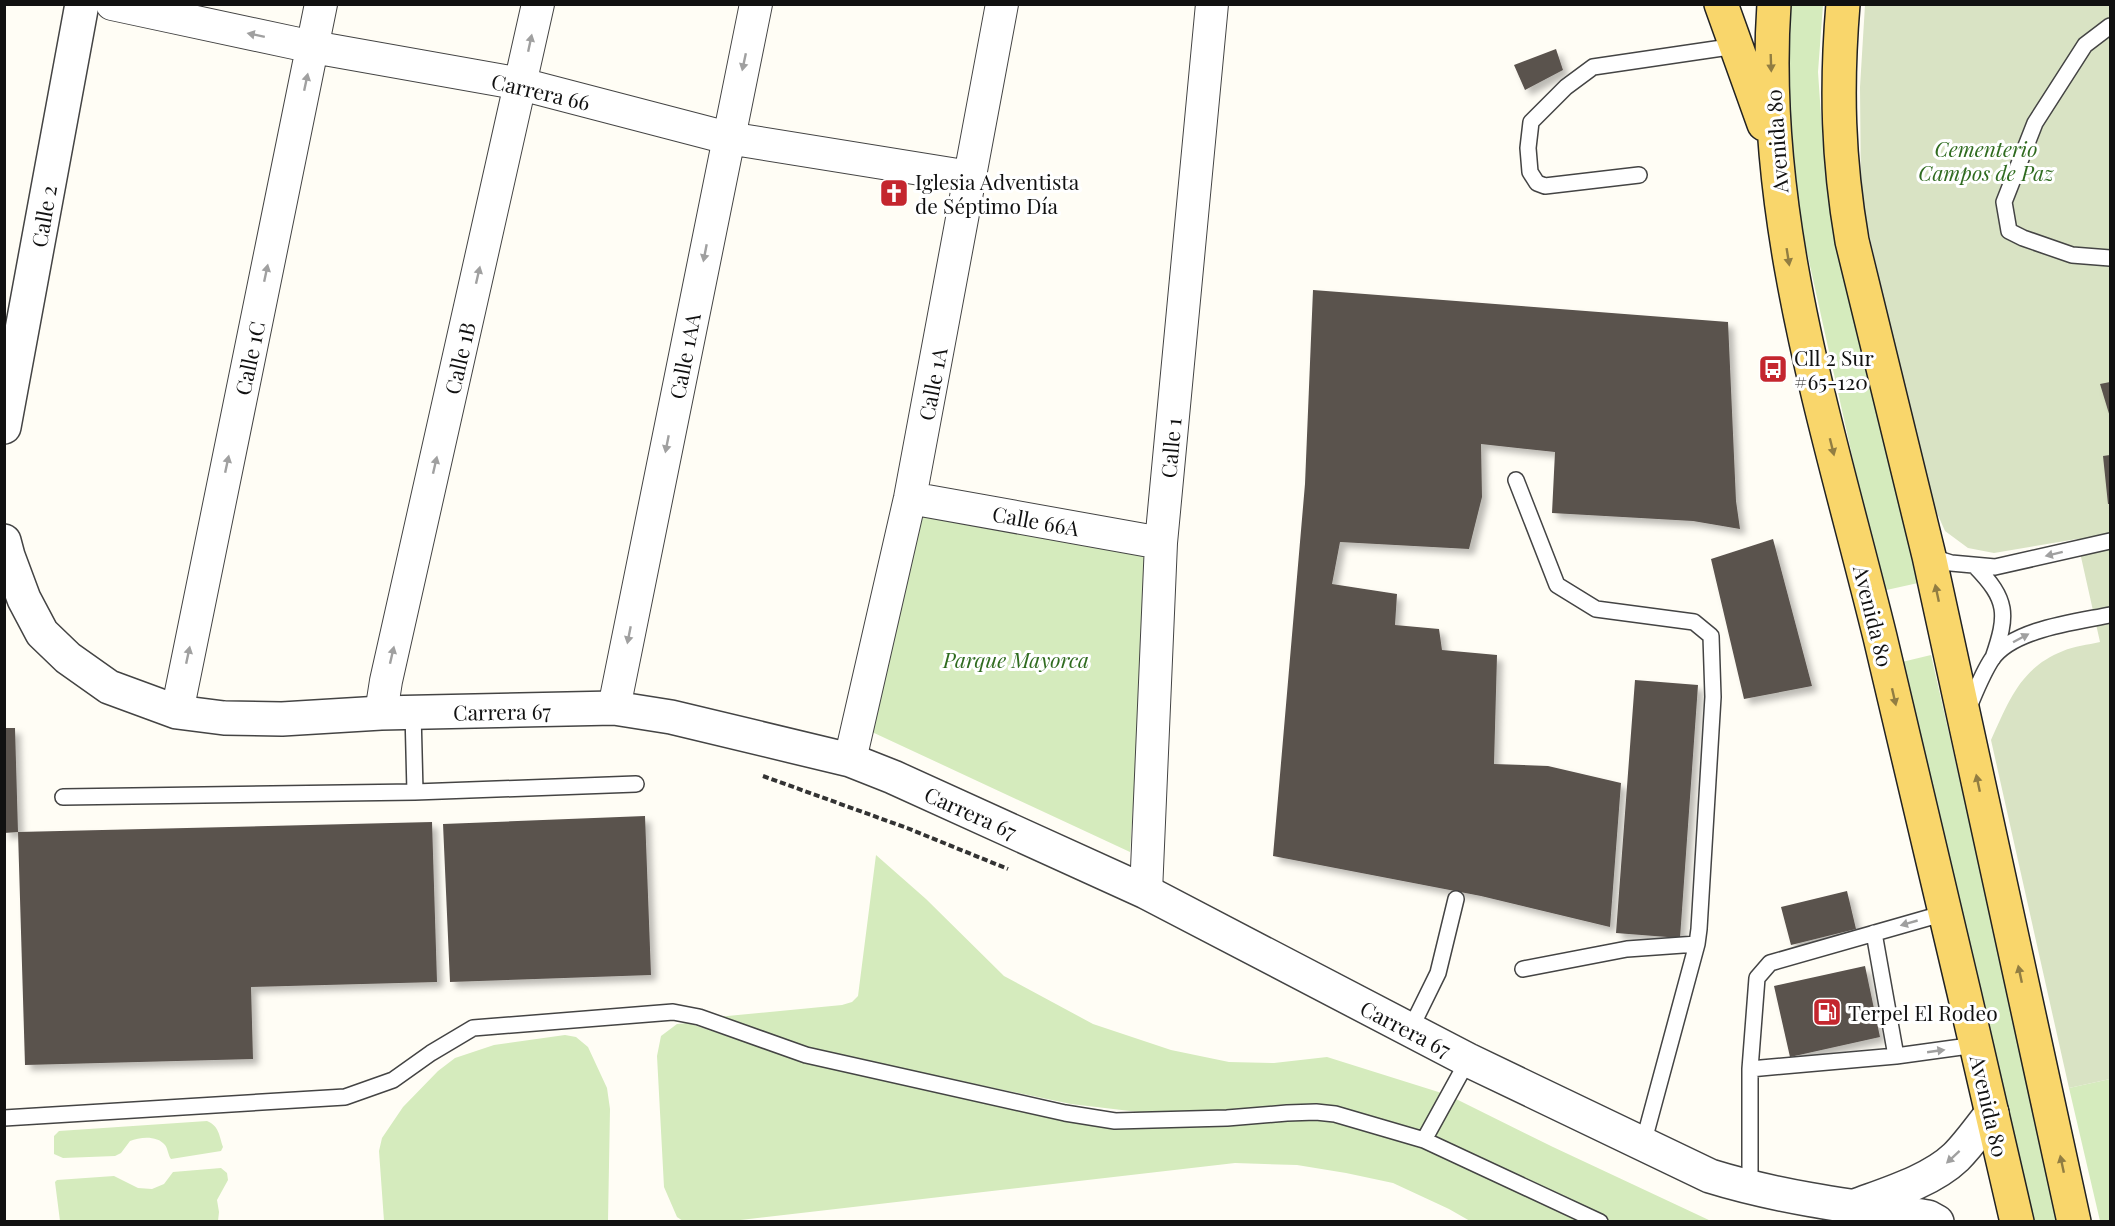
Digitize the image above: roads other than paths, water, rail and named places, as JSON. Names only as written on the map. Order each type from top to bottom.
[{"type":"main road","points":[[1721,4],[1775,156]]},
{"type":"main road","name":"Avenida 80","points":[[1774,4],[1771,51],[1775,156],[1789,260],[1813,372],[1882,647],[2017,1221]]},
{"type":"main road","points":[[1843,4],[1838,67],[1839,135],[1844,195],[1852,242],[1929,556],[2074,1221]]},
{"type":"street","name":"Calle 2","points":[[4,428],[82,4]]},
{"type":"street","name":"Carrera 66","points":[[112,4],[313,47],[521,84],[728,138],[970,177]]},
{"type":"street","name":"Calle 1C","points":[[177,712],[321,4]]},
{"type":"street","name":"Calle 1B","points":[[397,712],[386,681],[538,4]]},
{"type":"street","name":"Calle 1AA","points":[[614,708],[756,4]]},
{"type":"street","name":"Calle 1A","points":[[850,760],[910,498],[1002,4]]},
{"type":"street","name":"Calle 1","points":[[1146,892],[1161,543],[1212,4]]},
{"type":"street","name":"Calle 66A","points":[[910,498],[1161,543]]},
{"type":"street","name":"Carrera 67","points":[[4,541],[24,599],[42,633],[68,658],[109,687],[177,712],[224,718],[270,718],[397,712],[614,708],[671,717],[850,760],[1146,892],[1468,1060],[1710,1176],[1750,1188],[1853,1207],[1928,1217],[1937,1221]]},
{"type":"street","points":[[1853,1207],[1907,1186],[1946,1164],[1955,1157],[1992,1113]]},
{"type":"lane","points":[[2110,26],[2085,45],[2035,123],[2004,202],[2009,231],[2072,255],[2110,258]]},
{"type":"lane","points":[[1639,175],[1545,186],[1537,183],[1530,172],[1528,148],[1531,122],[1566,87],[1593,67],[1736,46]]},
{"type":"lane","points":[[1516,480],[1557,585],[1596,609],[1694,622],[1711,636],[1713,697],[1696,944],[1643,1144]]},
{"type":"lane","points":[[1929,556],[1951,563],[1995,567],[2110,541]]},
{"type":"lane","points":[[1964,717],[1993,658],[2001,634],[2004,613],[1998,593],[1975,566]]},
{"type":"lane","points":[[1993,658],[2014,641],[2035,631],[2110,615]]},
{"type":"lane","points":[[397,712],[415,792]]},
{"type":"lane","points":[[63,797],[415,792],[636,784]]},
{"type":"lane","points":[[1410,1030],[1438,973],[1456,899]]},
{"type":"lane","points":[[1750,1188],[1750,1069],[1757,978],[1770,963],[1945,913]]},
{"type":"lane","points":[[1874,933],[1896,1056]]},
{"type":"lane","points":[[1523,969],[1627,949],[1696,944]]},
{"type":"lane","points":[[4,1118],[345,1097],[393,1080],[431,1053],[473,1028],[673,1012],[699,1017],[806,1055],[1065,1113],[1115,1121],[1227,1118],[1316,1112],[1335,1114],[1424,1140],[1600,1221]]},
{"type":"lane","points":[[1750,1069],[1896,1056],[1976,1045]]},
{"type":"lane","points":[[1424,1140],[1468,1060]]},
{"type":"place","name":"Iglesia Adventista de Séptimo Día","points":[[894,193]]},
{"type":"place","name":"Cll 2 Sur #65-120","points":[[1773,369]]},
{"type":"place","name":"Terpel El Rodeo","points":[[1827,1012]]},
{"type":"park label","name":"Cementerio Campos de Paz","points":[[1986,160]]},
{"type":"park label","name":"Parque Mayorca","points":[[1016,659]]}]
